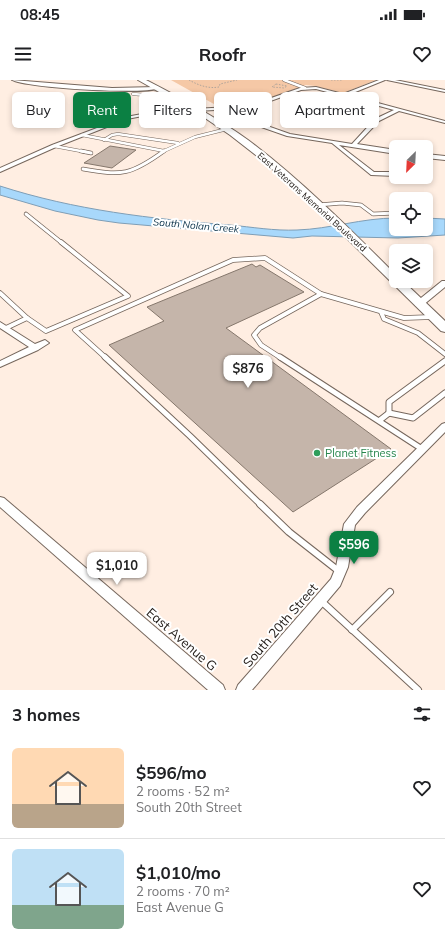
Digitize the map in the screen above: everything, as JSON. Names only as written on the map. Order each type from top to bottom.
[{"type":"main road","name":"East Veterans Memorial Boulevard","points":[[141,80],[165,92]]},
{"type":"main road","name":"East Veterans Memorial Boulevard","points":[[206,115],[227,129],[283,173],[328,214],[389,274]]},
{"type":"main road","name":"East Veterans Memorial Boulevard","points":[[403,288],[445,328]]},
{"type":"street","points":[[16,81],[26,80]]},
{"type":"street","points":[[352,92],[383,80]]},
{"type":"street","points":[[389,80],[445,91]]},
{"type":"street","points":[[16,81],[113,91],[161,90]]},
{"type":"street","points":[[272,100],[303,88],[316,88],[332,92]]},
{"type":"street","points":[[379,105],[445,122]]},
{"type":"street","points":[[353,146],[377,120],[398,110]]},
{"type":"street","points":[[0,170],[54,146],[139,115]]},
{"type":"street","points":[[268,128],[279,132],[389,151]]},
{"type":"street","points":[[334,142],[373,174],[389,174]]},
{"type":"street","points":[[433,157],[445,158]]},
{"type":"street","points":[[419,304],[445,283]]},
{"type":"street","points":[[3,326],[35,348]]},
{"type":"street","points":[[0,364],[45,343]]},
{"type":"street","name":"South 20th Street","points":[[243,690],[336,582],[340,572],[350,524],[361,510],[445,426]]},
{"type":"street","name":"East Avenue G","points":[[0,501],[218,690]]},
{"type":"lane","points":[[284,80],[303,88]]},
{"type":"lane","points":[[133,94],[146,95],[161,90]]},
{"type":"lane","points":[[83,169],[118,175],[130,173],[144,166],[164,151],[178,143],[197,136],[227,129]]},
{"type":"lane","points":[[104,140],[112,135],[118,134],[178,143]]},
{"type":"lane","points":[[82,135],[164,151]]},
{"type":"lane","points":[[54,146],[92,153]]},
{"type":"lane","points":[[318,205],[350,203],[364,206],[373,214],[389,213]]},
{"type":"lane","points":[[0,293],[27,318],[46,331],[128,296],[26,214]]},
{"type":"lane","points":[[340,572],[289,532],[190,436],[75,330],[234,260],[265,258],[321,294],[404,318],[433,316]]},
{"type":"lane","points":[[321,294],[260,328],[254,335],[261,345],[347,401],[380,420],[422,450]]},
{"type":"lane","points":[[381,312],[384,319],[418,333],[445,354]]},
{"type":"lane","points":[[3,326],[27,318]]},
{"type":"lane","points":[[389,413],[389,402],[445,361]]},
{"type":"lane","points":[[380,420],[389,413],[413,418],[445,393]]},
{"type":"lane","points":[[352,630],[390,592]]},
{"type":"lane","points":[[320,600],[418,690]]},
{"type":"path","points":[[189,80],[204,87],[217,88],[220,84],[237,80]]},
{"type":"path","points":[[331,80],[342,80]]},
{"type":"shaded area","points":[[171,80],[376,80],[346,92],[306,85],[286,92],[280,92],[280,94],[272,97],[272,92],[214,92],[214,104],[206,100],[206,92],[192,92]]},
{"type":"water","name":"South Nolan Creek","points":[[0,186],[56,201],[114,212],[172,220],[271,229],[288,230],[322,228],[389,218],[389,236],[429,236],[398,238],[312,236],[293,238],[119,223],[55,211],[0,195]]},
{"type":"water","points":[[433,218],[445,219],[445,235],[433,236]]},
{"type":"building","points":[[110,146],[136,150],[112,168],[84,163]]},
{"type":"building","points":[[252,264],[256,267],[260,265],[304,292],[226,328],[391,449],[293,512],[109,345],[164,321],[147,307]]},
{"type":"place","name":"Planet Fitness","points":[[317,453]]}]
